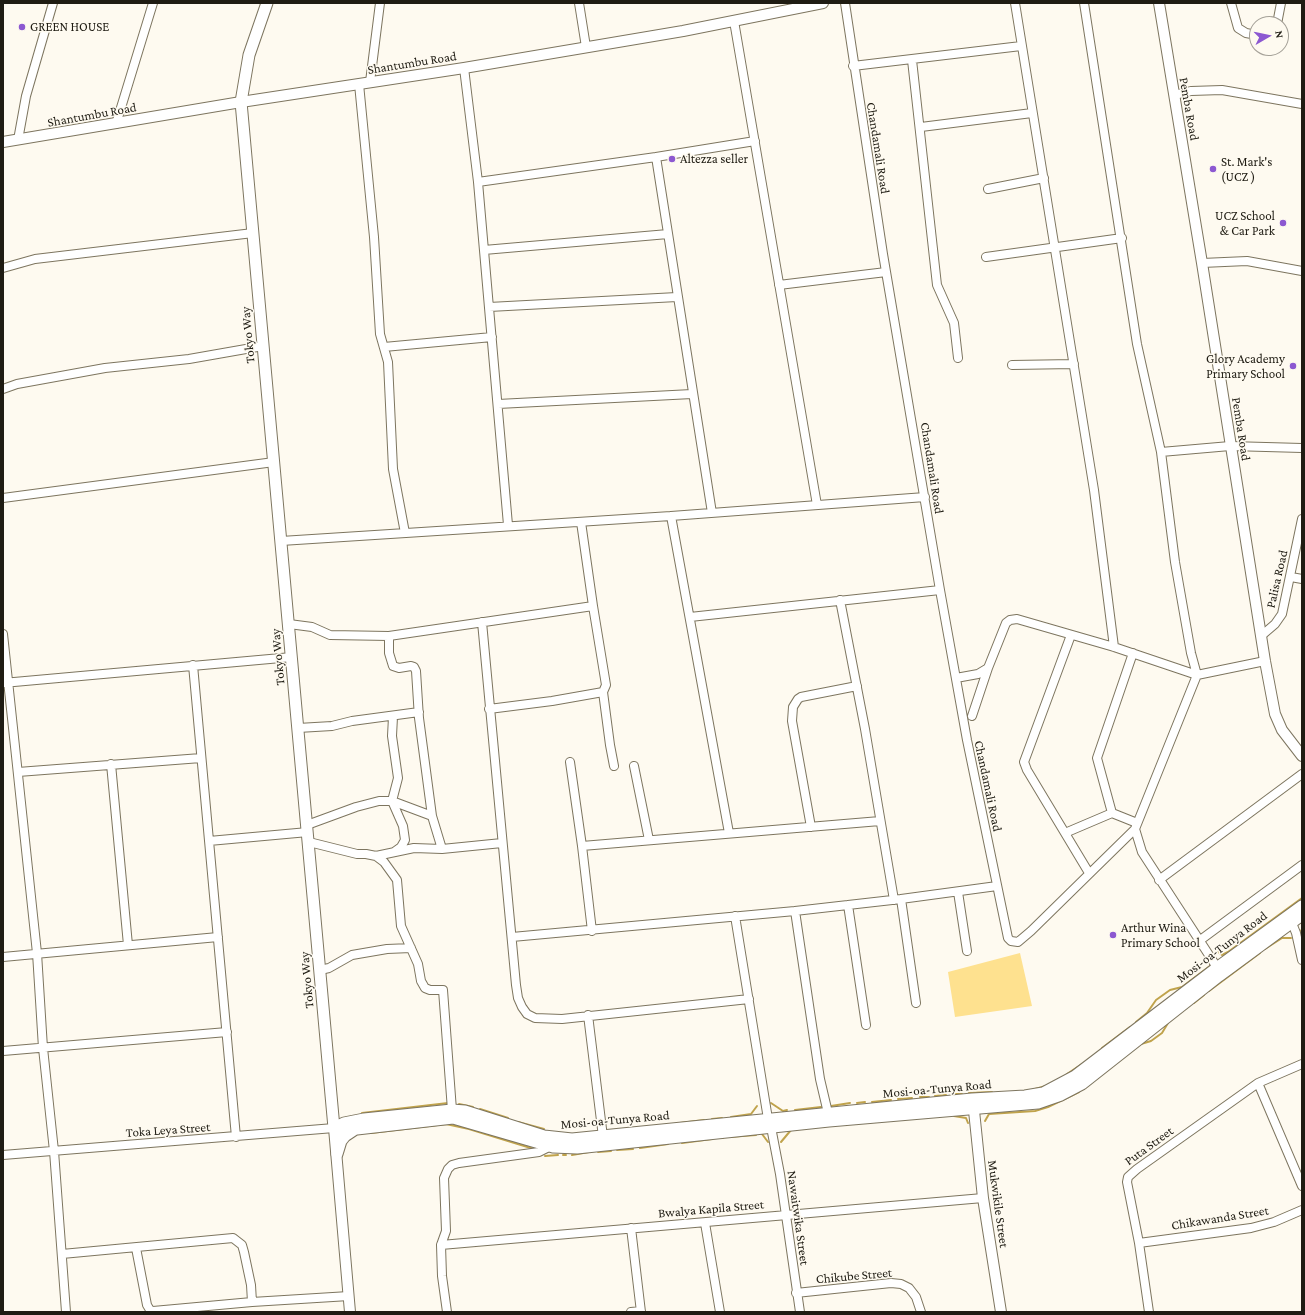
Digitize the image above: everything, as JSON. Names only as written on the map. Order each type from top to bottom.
[{"type":"main road","name":"Tokyo Way","points":[[267,3],[249,55],[241,102],[334,1128]]},
{"type":"main road","name":"Mosi-oa-Tunya Road","points":[[334,1128],[344,1123],[364,1119],[452,1110],[465,1111],[570,1148],[604,1146],[770,1123],[828,1113],[973,1104],[1032,1104],[1049,1100],[1071,1090],[1219,971],[1290,919],[1302,906]]},
{"type":"main road","name":"Mosi-oa-Tunya Road","points":[[1290,919],[1302,915]]},
{"type":"main road","points":[[332,1104],[337,1112],[345,1117],[354,1120],[364,1119]]},
{"type":"main road","name":"Mosi-oa-Tunya Road","points":[[334,1128],[343,1130],[357,1129],[453,1118],[555,1143],[603,1137],[973,1104]]},
{"type":"main road","points":[[337,1154],[341,1141],[345,1136],[357,1129]]},
{"type":"street","points":[[18,140],[26,96],[52,3]]},
{"type":"street","points":[[116,124],[153,3]]},
{"type":"street","points":[[370,82],[380,3]]},
{"type":"street","points":[[579,3],[586,47]]},
{"type":"street","name":"Shantumbu Road","points":[[3,142],[241,102],[464,68],[734,21],[823,3]]},
{"type":"street","name":"Chandamali Road","points":[[845,3],[853,66],[886,272],[940,590],[1006,934],[1011,941],[1018,942],[1089,873]]},
{"type":"street","points":[[1015,3],[1094,490],[1114,647]]},
{"type":"street","points":[[1071,635],[1024,762],[1027,770],[1089,873],[1136,826],[1197,675],[1191,653],[1175,562],[1161,452],[1137,344],[1122,238],[1084,3]]},
{"type":"street","name":"Pemba Road","points":[[1159,3],[1265,661],[1275,714],[1282,730],[1302,756]]},
{"type":"street","points":[[1231,3],[1238,28],[1249,34]]},
{"type":"street","points":[[1278,16],[1281,3]]},
{"type":"street","points":[[734,21],[817,505]]},
{"type":"street","points":[[853,66],[1021,46]]},
{"type":"street","points":[[912,60],[921,127],[937,285],[954,323],[958,358]]},
{"type":"street","points":[[464,68],[478,182],[508,525]]},
{"type":"street","points":[[358,84],[374,237],[380,334],[388,362],[394,469],[405,533]]},
{"type":"street","points":[[1174,95],[1191,91],[1222,90],[1302,104]]},
{"type":"street","points":[[921,127],[1032,113]]},
{"type":"street","points":[[478,182],[656,157],[755,141]]},
{"type":"street","points":[[656,157],[692,394],[712,512]]},
{"type":"street","points":[[988,189],[1044,178]]},
{"type":"street","points":[[3,268],[35,259],[253,233]]},
{"type":"street","points":[[484,250],[668,234]]},
{"type":"street","points":[[986,257],[1122,238]]},
{"type":"street","points":[[1202,263],[1247,261],[1302,271]]},
{"type":"street","points":[[780,285],[886,272]]},
{"type":"street","points":[[490,307],[677,297]]},
{"type":"street","points":[[384,347],[492,337]]},
{"type":"street","points":[[3,389],[17,384],[92,370],[189,359],[263,346]]},
{"type":"street","points":[[1012,365],[1074,364]]},
{"type":"street","points":[[498,404],[692,394]]},
{"type":"street","points":[[1161,452],[1230,446],[1302,448]]},
{"type":"street","points":[[3,498],[274,462]]},
{"type":"street","points":[[281,541],[508,525],[671,516],[925,497]]},
{"type":"street","points":[[671,516],[729,833]]},
{"type":"street","name":"Palisa Road","points":[[1261,636],[1280,618],[1291,577],[1302,519]]},
{"type":"street","points":[[580,522],[606,685],[603,692],[614,766]]},
{"type":"street","points":[[1291,577],[1302,579]]},
{"type":"street","points":[[690,617],[940,590]]},
{"type":"street","points":[[840,600],[857,686],[880,822],[898,900],[916,1003]]},
{"type":"street","points":[[289,624],[312,628],[330,635],[389,636],[593,606]]},
{"type":"street","points":[[972,716],[988,668],[1006,623],[1010,620],[1017,619],[1114,647],[1197,675],[1265,661]]},
{"type":"street","points":[[482,622],[489,709],[518,998],[527,1014],[535,1018],[546,1019],[750,999]]},
{"type":"street","points":[[3,634],[6,682],[18,772],[37,953],[43,1048],[54,1151],[66,1312]]},
{"type":"street","points":[[389,636],[389,653],[394,666],[399,668],[414,667],[419,696],[419,712],[432,816],[442,849]]},
{"type":"street","points":[[1133,653],[1097,758],[1112,813],[1136,826],[1142,852],[1219,971]]},
{"type":"street","points":[[6,682],[292,656]]},
{"type":"street","points":[[193,665],[236,1137]]},
{"type":"street","points":[[956,678],[978,674],[988,668]]},
{"type":"street","points":[[811,827],[792,721],[794,707],[798,699],[801,697],[857,686]]},
{"type":"street","points":[[489,709],[552,701],[603,692]]},
{"type":"street","points":[[298,728],[332,726],[352,721],[419,712]]},
{"type":"street","points":[[392,853],[401,847],[405,840],[403,826],[392,801],[398,778],[392,736],[393,716]]},
{"type":"street","points":[[18,772],[202,758]]},
{"type":"street","points":[[570,762],[592,931]]},
{"type":"street","points":[[111,764],[128,945]]},
{"type":"street","points":[[634,766],[649,840]]},
{"type":"street","points":[[1159,880],[1302,774]]},
{"type":"street","points":[[209,841],[308,833],[356,807],[379,801],[392,801],[432,816]]},
{"type":"street","points":[[1066,834],[1112,813]]},
{"type":"street","points":[[582,846],[880,822]]},
{"type":"street","points":[[308,833],[357,854],[376,856],[414,848],[442,849],[502,843]]},
{"type":"street","points":[[376,856],[384,862],[397,880],[401,926],[418,964],[421,981],[424,988],[430,990],[443,990],[452,1110]]},
{"type":"street","points":[[1199,940],[1302,865]]},
{"type":"street","points":[[512,937],[592,931],[795,911],[898,900],[997,886]]},
{"type":"street","points":[[958,892],[967,951]]},
{"type":"street","points":[[848,905],[866,1025]]},
{"type":"street","points":[[795,911],[820,1079],[828,1113]]},
{"type":"street","name":"Nawaitwika Street","points":[[735,916],[786,1214],[796,1293],[800,1312]]},
{"type":"street","points":[[1290,919],[1302,960]]},
{"type":"street","points":[[3,956],[218,936]]},
{"type":"street","points":[[320,970],[329,968],[352,955],[387,949],[411,948]]},
{"type":"street","points":[[588,1016],[603,1137]]},
{"type":"street","points":[[3,1051],[226,1032]]},
{"type":"street","name":"Puta Street","points":[[1149,1312],[1139,1243],[1127,1182],[1128,1177],[1137,1169],[1258,1083],[1302,1064]]},
{"type":"street","points":[[1258,1083],[1302,1186]]},
{"type":"street","name":"Mukwikile Street","points":[[973,1104],[983,1198],[1001,1312]]},
{"type":"street","name":"Toka Leya Street","points":[[3,1155],[334,1128]]},
{"type":"street","name":"Tokyo Way","points":[[334,1128],[350,1312]]},
{"type":"street","points":[[447,1312],[442,1276],[441,1245],[446,1231],[444,1178],[452,1165],[539,1152],[555,1143]]},
{"type":"street","name":"Bwalya Kapila Street","points":[[441,1245],[983,1198]]},
{"type":"street","name":"Chikawanda Street","points":[[1139,1243],[1251,1228],[1274,1222],[1302,1210]]},
{"type":"street","points":[[705,1223],[720,1312]]},
{"type":"street","points":[[631,1228],[641,1312],[631,1312]]},
{"type":"street","points":[[62,1254],[136,1248],[225,1238],[237,1240],[242,1245],[244,1252],[251,1284],[252,1302]]},
{"type":"street","points":[[136,1248],[147,1305],[150,1310],[191,1310],[252,1302],[349,1296]]},
{"type":"street","name":"Chikube Street","points":[[796,1293],[891,1283],[901,1284],[909,1288],[916,1297],[921,1312]]},
{"type":"shaded area","points":[[1020,953],[1032,1006],[955,1017],[948,972]]},
{"type":"waterway","points":[[1218,952],[1222,955],[1228,952],[1302,898]]},
{"type":"waterway","points":[[1265,949],[1282,938],[1291,938]]},
{"type":"waterway","points":[[1209,991],[1260,953]]},
{"type":"waterway","points":[[1136,1022],[1147,1013],[1156,1000],[1170,990],[1182,987],[1210,966],[1211,963]]},
{"type":"waterway","points":[[1194,1003],[1204,995]]},
{"type":"waterway","points":[[1141,1044],[1151,1041],[1162,1033],[1168,1023]]},
{"type":"waterway","points":[[1102,1048],[1130,1027]]},
{"type":"waterway","points":[[1067,1074],[1082,1064]]},
{"type":"waterway","points":[[1035,1089],[1046,1086]]},
{"type":"waterway","points":[[969,1093],[992,1092]]},
{"type":"waterway","points":[[985,1121],[989,1114],[1035,1111],[1048,1107],[1079,1092]]},
{"type":"waterway","points":[[954,1094],[962,1094]]},
{"type":"waterway","points":[[935,1096],[946,1095]]},
{"type":"waterway","points":[[920,1097],[929,1097]]},
{"type":"waterway","points":[[898,1099],[912,1098]]},
{"type":"waterway","points":[[872,1102],[891,1100]]},
{"type":"waterway","points":[[857,1103],[865,1102]]},
{"type":"waterway","points":[[362,1113],[448,1103]]},
{"type":"waterway","points":[[771,1103],[783,1111],[787,1110]]},
{"type":"waterway","points":[[831,1106],[850,1103]]},
{"type":"waterway","points":[[459,1104],[473,1107]]},
{"type":"waterway","points":[[731,1117],[751,1114],[757,1106]]},
{"type":"waterway","points":[[795,1110],[821,1107]]},
{"type":"waterway","points":[[480,1109],[508,1118]]},
{"type":"waterway","points":[[954,1116],[966,1118],[968,1123]]},
{"type":"waterway","points":[[712,1119],[722,1118]]},
{"type":"waterway","points":[[680,1123],[704,1120]]},
{"type":"waterway","points":[[518,1122],[544,1129]]},
{"type":"waterway","points":[[371,1133],[446,1124],[469,1129],[534,1149]]},
{"type":"waterway","points":[[781,1142],[791,1130]]},
{"type":"waterway","points":[[762,1134],[768,1142]]},
{"type":"waterway","points":[[729,1137],[756,1135]]},
{"type":"waterway","points":[[718,1138],[723,1138]]},
{"type":"waterway","points":[[682,1143],[712,1139]]},
{"type":"waterway","points":[[640,1148],[668,1144]]},
{"type":"waterway","points":[[617,1150],[633,1149]]},
{"type":"waterway","points":[[598,1152],[611,1151]]},
{"type":"waterway","points":[[572,1155],[589,1152]]},
{"type":"waterway","points":[[545,1156],[558,1155]]},
{"type":"place","name":"GREEN HOUSE","points":[[22,27]]},
{"type":"place","name":"Altezza seller","points":[[672,159]]},
{"type":"place","name":"St. Mark's (UCZ )","points":[[1213,169]]},
{"type":"place","name":"UCZ School & Car Park","points":[[1283,223]]},
{"type":"place","name":"Glory Academy Primary School","points":[[1293,366]]},
{"type":"place","name":"Arthur Wina Primary School","points":[[1113,935]]}]
